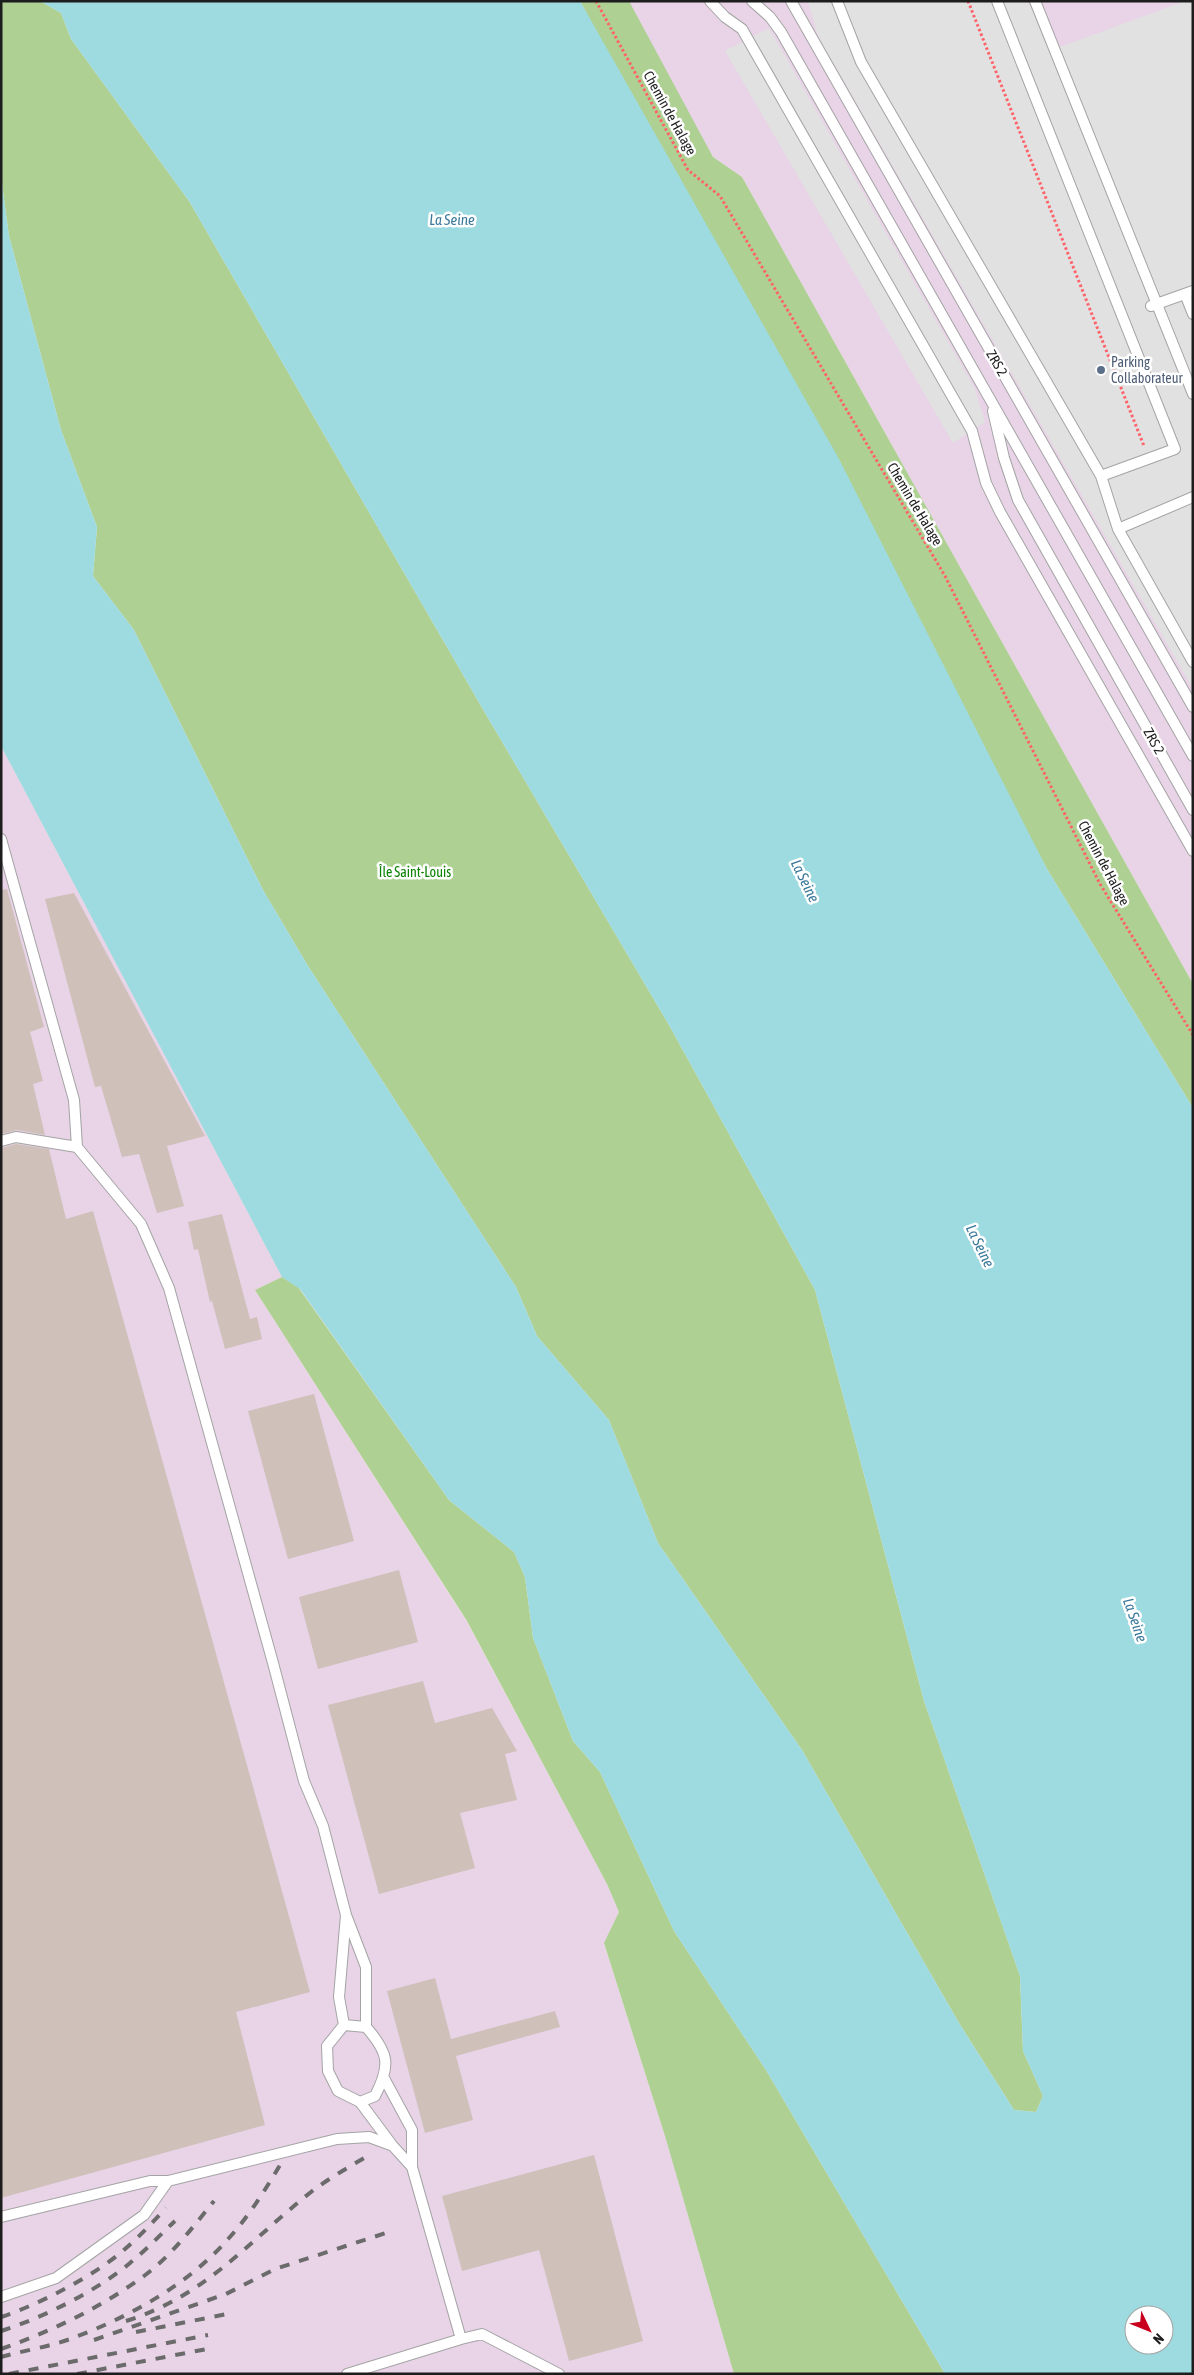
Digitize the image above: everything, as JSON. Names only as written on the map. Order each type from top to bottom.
[{"type":"lane","points":[[710,1],[725,17],[742,29],[967,422],[972,431],[986,483],[1000,512],[1193,851]]},
{"type":"lane","name":"ZRS 2","points":[[752,1],[770,17],[781,32],[1193,756]]},
{"type":"lane","name":"ZRS 2","points":[[791,1],[1193,707]]},
{"type":"lane","name":"ZRS 2","points":[[795,1],[801,19]]},
{"type":"lane","points":[[837,1],[862,62],[1102,476],[1118,529],[1193,662]]},
{"type":"lane","points":[[997,1],[1175,449],[1102,476]]},
{"type":"lane","points":[[1035,1],[1153,305],[1193,394]]},
{"type":"lane","points":[[1153,305],[1189,292],[1193,314]]},
{"type":"lane","name":"ZRS 2","points":[[990,400],[1004,458],[1018,500],[1193,810]]},
{"type":"lane","points":[[1118,529],[1193,497]]},
{"type":"lane","points":[[1,839],[74,1100],[77,1147],[141,1224],[169,1288],[304,1781],[323,1826],[346,1915],[366,1967],[366,2027]]},
{"type":"lane","points":[[1,1141],[16,1137],[77,1147]]},
{"type":"lane","points":[[346,1915],[339,1997],[344,2025],[327,2046],[328,2071],[338,2091],[360,2102],[412,2168]]},
{"type":"lane","points":[[344,2025],[366,2027],[381,2043],[386,2063],[384,2078],[375,2096],[360,2102]]},
{"type":"lane","points":[[384,2078],[412,2130],[412,2168],[461,2339]]},
{"type":"lane","points":[[1,2217],[150,2181],[168,2181],[337,2139],[369,2136],[392,2145]]},
{"type":"lane","points":[[1,2297],[56,2278],[144,2214],[168,2181]]},
{"type":"lane","points":[[347,2374],[482,2334],[560,2374]]},
{"type":"path","name":"Chemin de Halage","points":[[596,1],[688,170],[720,196],[944,576],[1100,884],[1193,1035]]},
{"type":"path","points":[[968,1],[1149,458]]},
{"type":"shaded area","points":[[623,1],[1193,1],[1193,984],[742,177],[713,157]]},
{"type":"shaded area","name":"Parking Collaborateur","points":[[808,1],[1028,1],[1049,51],[1185,1],[1193,1],[1193,689],[818,36]]},
{"type":"shaded area","points":[[769,28],[975,389],[985,422],[953,443],[725,51]]},
{"type":"shaded area","points":[[1,746],[282,1277],[255,1290],[467,1622],[607,1884],[619,1912],[604,1944],[665,2136],[734,2374],[1,2374]]},
{"type":"green space","name":"Île Saint-Louis","points":[[1,1],[40,1],[61,13],[71,39],[189,201],[488,718],[669,1025],[815,1290],[924,1701],[1020,1976],[1023,2051],[1043,2096],[1036,2112],[1014,2110],[959,2023],[802,1750],[658,1543],[609,1420],[537,1336],[516,1287],[308,966],[263,890],[134,630],[93,576],[97,527],[61,430],[9,236],[1,177]]},
{"type":"green space","points":[[580,1],[629,1],[713,157],[742,177],[1193,984],[1193,1108],[1047,869]]},
{"type":"green space","points":[[282,1277],[298,1287],[449,1500],[514,1552],[525,1577],[533,1638],[573,1741],[600,1772],[674,1931],[766,2070],[945,2374],[734,2374],[665,2136],[604,1943],[619,1912],[607,1884],[467,1621],[255,1290]]},
{"type":"water","name":"La Seine","points":[[40,1],[580,1],[839,459],[1047,869],[1193,1108],[1193,2374],[945,2374],[766,2070],[674,1931],[600,1772],[573,1741],[533,1638],[525,1577],[514,1552],[449,1500],[300,1289],[282,1277],[1,746],[1,177],[9,236],[61,430],[97,527],[93,576],[134,630],[263,890],[308,966],[516,1287],[537,1336],[609,1420],[658,1543],[802,1750],[959,2023],[1014,2110],[1036,2112],[1043,2096],[1023,2051],[1020,1976],[924,1701],[815,1290],[669,1025],[488,718],[189,201],[71,39],[61,13]]},
{"type":"building","points":[[7,889],[44,1027],[30,1032],[43,1081],[33,1084],[45,1135],[17,1130],[1,1134],[1,890]]},
{"type":"building","points":[[74,893],[205,1136],[167,1146],[184,1206],[157,1213],[139,1154],[122,1157],[101,1086],[95,1087],[45,899]]},
{"type":"building","points":[[16,1144],[49,1149],[66,1219],[93,1211],[310,1992],[236,2012],[265,2125],[1,2198],[1,1148]]},
{"type":"building","points":[[222,1214],[250,1319],[257,1317],[262,1339],[225,1349],[212,1301],[210,1302],[198,1249],[194,1250],[188,1222]]},
{"type":"building","points":[[314,1394],[354,1541],[288,1559],[248,1411]]},
{"type":"building","points":[[399,1570],[418,1642],[318,1669],[299,1597]]},
{"type":"building","points":[[423,1681],[435,1723],[492,1708],[517,1751],[505,1754],[517,1800],[460,1813],[475,1868],[379,1894],[328,1705]]},
{"type":"building","points":[[435,1978],[451,2039],[555,2011],[560,2027],[456,2056],[473,2120],[425,2133],[387,1991]]},
{"type":"building","points":[[594,2155],[643,2341],[569,2361],[539,2250],[462,2271],[442,2196]]},
{"type":"railway","points":[[126,2321],[180,2297],[203,2282],[225,2266],[311,2192],[366,2157]]},
{"type":"railway","points":[[1,2357],[59,2343],[99,2328],[140,2308],[179,2283],[214,2254],[237,2229],[283,2160]]},
{"type":"railway","points":[[1,2349],[75,2318],[127,2288],[154,2268],[190,2231],[214,2201]]},
{"type":"railway","points":[[1,2317],[49,2297],[99,2269],[131,2244],[166,2208]]},
{"type":"railway","points":[[1,2331],[34,2319],[102,2284],[136,2258],[175,2221]]},
{"type":"railway","points":[[94,2340],[226,2294],[275,2269],[392,2231]]},
{"type":"railway","points":[[136,2332],[227,2314]]},
{"type":"railway","points":[[9,2374],[208,2335]]},
{"type":"railway","points":[[77,2374],[212,2348]]},
{"type":"place","name":"Parking Collaborateur","points":[[1101,370]]}]
